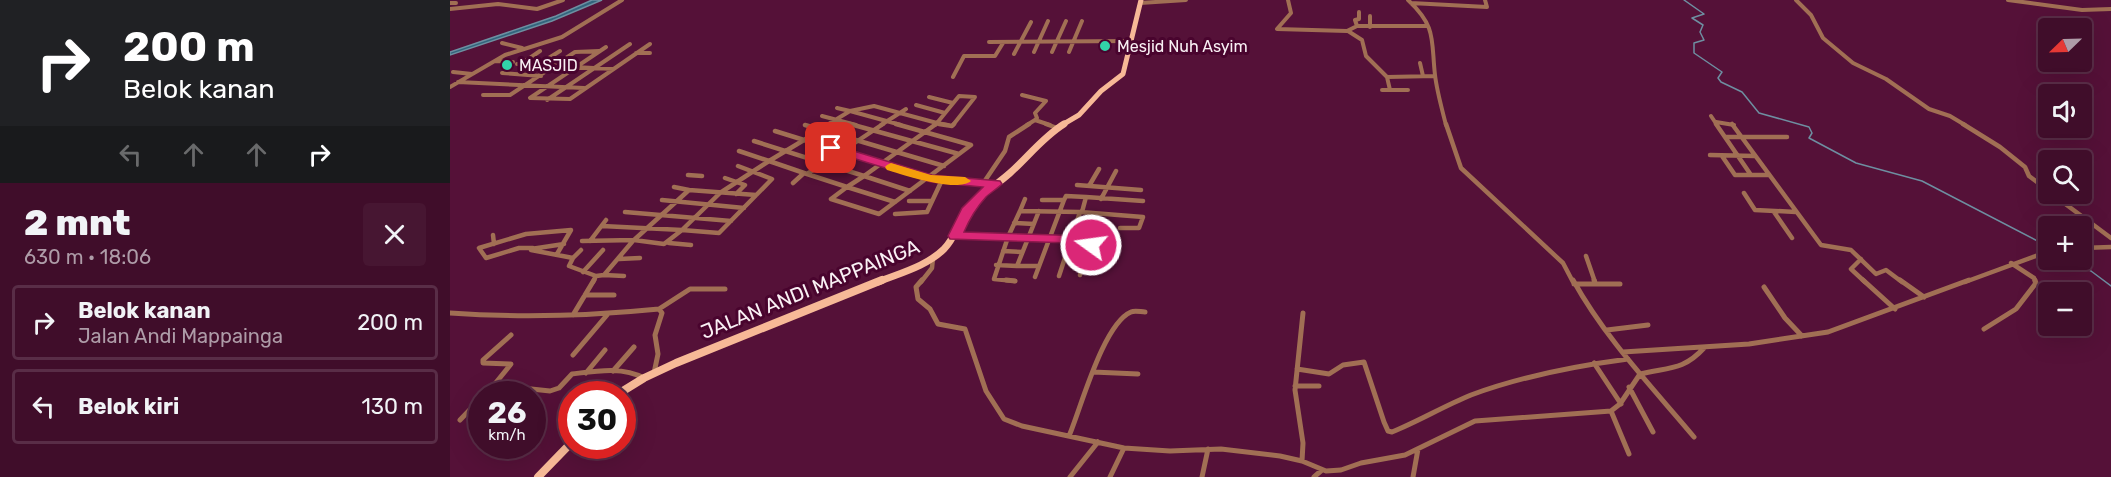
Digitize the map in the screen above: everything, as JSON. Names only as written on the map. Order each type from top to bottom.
[{"type":"main road","name":"JALAN ANDI MAPPAINGA","points":[[636,383],[654,373],[933,258],[955,236],[967,210],[983,193],[996,184],[1057,128],[1079,115],[1103,89],[1123,74],[1141,1]]},
{"type":"main road","points":[[538,477],[558,456]]},
{"type":"street","points":[[450,10],[473,5],[498,4],[537,9],[562,0]]},
{"type":"street","points":[[450,87],[494,61],[522,48],[562,37],[621,0]]},
{"type":"street","points":[[1141,1],[1180,2],[1186,0]]},
{"type":"street","points":[[1288,0],[1291,13],[1277,29],[1348,31],[1357,26],[1428,26]]},
{"type":"street","points":[[1409,2],[1487,7],[1485,0]]},
{"type":"street","points":[[1796,0],[1811,15],[1823,38],[1846,58],[1887,80],[1932,111],[1949,115],[2000,147],[2025,166],[2028,176],[2038,183]]},
{"type":"street","points":[[2008,0],[2079,10],[2111,9]]},
{"type":"street","points":[[1409,2],[1422,13],[1435,47],[1435,76],[1450,143],[1461,168],[1563,263],[1574,284],[1606,330],[1694,437]]},
{"type":"street","points":[[450,3],[456,3]]},
{"type":"street","points":[[1357,26],[1356,20],[1359,20],[1359,12]]},
{"type":"street","points":[[1370,16],[1370,27]]},
{"type":"street","points":[[1034,52],[1048,21]]},
{"type":"street","points":[[1052,52],[1066,21]]},
{"type":"street","points":[[1069,52],[1082,21]]},
{"type":"street","points":[[1014,54],[1031,22]]},
{"type":"street","points":[[1348,31],[1362,40],[1367,59],[1387,77],[1390,90]]},
{"type":"street","points":[[988,42],[1073,44],[1132,41]]},
{"type":"street","points":[[501,43],[522,48]]},
{"type":"street","points":[[953,77],[964,56],[995,56],[1003,43]]},
{"type":"street","points":[[547,100],[630,44]]},
{"type":"street","points":[[606,47],[530,98],[568,100],[650,44]]},
{"type":"street","points":[[517,63],[540,51]]},
{"type":"street","points":[[538,65],[560,51]]},
{"type":"street","points":[[483,95],[508,96],[577,52],[600,51]]},
{"type":"street","points":[[636,53],[650,53]]},
{"type":"street","points":[[494,61],[613,69]]},
{"type":"street","points":[[1420,63],[1423,76]]},
{"type":"street","points":[[453,72],[472,74]]},
{"type":"street","points":[[502,74],[541,75]]},
{"type":"street","points":[[1387,77],[1435,76]]},
{"type":"street","points":[[458,82],[585,88]]},
{"type":"street","points":[[1382,90],[1408,90]]},
{"type":"street","points":[[984,182],[1005,151],[1009,137],[1035,120],[1037,117],[1035,113],[1046,101],[1022,94]]},
{"type":"street","points":[[668,243],[720,193],[835,120],[850,111],[865,105],[937,123],[954,125],[975,97],[960,96],[937,123],[926,133],[831,199],[879,214],[971,145],[926,133],[886,122],[850,111],[837,108]]},
{"type":"street","points":[[929,97],[953,103]]},
{"type":"street","points":[[916,105],[945,113]]},
{"type":"street","points":[[793,183],[906,109]]},
{"type":"street","points":[[822,116],[959,154]]},
{"type":"street","points":[[1711,116],[1751,175]]},
{"type":"street","points":[[1035,120],[1057,128]]},
{"type":"street","points":[[1716,122],[1733,124],[1821,245],[1848,249],[1876,274],[1886,270],[1924,297]]},
{"type":"street","points":[[805,125],[944,166]]},
{"type":"street","points":[[776,131],[927,178],[996,184]]},
{"type":"street","points":[[1726,137],[1787,137]]},
{"type":"street","points":[[753,141],[910,191]]},
{"type":"street","points":[[739,151],[895,202]]},
{"type":"street","points":[[1710,155],[1755,156]]},
{"type":"street","points":[[1722,156],[1734,175],[1769,175]]},
{"type":"street","points":[[602,226],[648,227],[716,234],[772,179],[738,166]]},
{"type":"street","points":[[1089,186],[1099,169]]},
{"type":"street","points":[[1101,199],[1116,171]]},
{"type":"street","points":[[688,175],[702,176]]},
{"type":"street","points":[[724,178],[745,185],[736,194]]},
{"type":"street","points":[[895,214],[925,213],[942,180]]},
{"type":"street","points":[[1077,185],[1141,190]]},
{"type":"street","points":[[674,188],[756,195]]},
{"type":"street","points":[[604,275],[660,214],[689,190]]},
{"type":"street","points":[[1744,193],[1755,210],[1796,212]]},
{"type":"street","points":[[1035,277],[1066,196],[1143,201]]},
{"type":"street","points":[[1059,276],[1086,197]]},
{"type":"street","points":[[1015,281],[994,279],[996,265],[1025,199]]},
{"type":"street","points":[[662,200],[744,208]]},
{"type":"street","points":[[1042,200],[1064,200]]},
{"type":"street","points":[[909,201],[932,201]]},
{"type":"street","points":[[2066,204],[2111,238]]},
{"type":"street","points":[[1020,211],[1081,212],[1143,218],[1139,228],[1120,228]]},
{"type":"street","points":[[625,212],[731,221]]},
{"type":"street","points":[[1017,266],[1040,212]]},
{"type":"street","points":[[1774,212],[1792,238]]},
{"type":"street","points":[[590,241],[606,220]]},
{"type":"street","points":[[1014,223],[1034,224]]},
{"type":"street","points":[[557,254],[564,243],[571,230],[526,234],[479,248],[486,258],[519,248],[564,243]]},
{"type":"street","points":[[493,235],[494,244]]},
{"type":"street","points":[[955,236],[1088,240],[1091,243],[1080,275]]},
{"type":"street","points":[[582,241],[633,241],[690,245]]},
{"type":"street","points":[[2092,248],[2111,247]]},
{"type":"street","points":[[533,248],[531,250],[573,258]]},
{"type":"street","points":[[580,250],[569,266],[596,276],[624,276]]},
{"type":"street","points":[[583,272],[603,250]]},
{"type":"street","points":[[1003,250],[1022,252]]},
{"type":"street","points":[[1623,352],[1704,348],[1714,344],[1749,344],[1835,330],[2038,254]]},
{"type":"street","points":[[1586,256],[1594,283]]},
{"type":"street","points":[[619,259],[640,258]]},
{"type":"street","points":[[933,258],[932,268],[916,287],[917,296],[930,309],[938,324],[965,329],[986,391],[997,411],[1011,423],[1124,448],[1170,451],[1208,449],[1280,456],[1302,461],[1322,470],[1342,473],[1361,463],[1400,456],[1418,449],[1475,421],[1611,411],[1622,404],[1629,387],[1640,374],[1683,367],[1694,360],[1704,348]]},
{"type":"street","points":[[1861,259],[1851,269],[1895,309]]},
{"type":"street","points":[[1984,329],[2014,311],[2036,283],[2034,278],[2011,263]]},
{"type":"street","points":[[996,265],[1039,266]]},
{"type":"street","points":[[573,315],[596,276]]},
{"type":"street","points":[[1574,284],[1620,284]]},
{"type":"street","points":[[1764,287],[1783,316],[1802,336]]},
{"type":"street","points":[[678,289],[687,291],[725,289]]},
{"type":"street","points":[[450,313],[493,316],[606,315],[659,309],[687,291]]},
{"type":"street","points":[[585,295],[614,295]]},
{"type":"street","points":[[654,373],[658,354],[656,335],[662,313],[659,309]]},
{"type":"street","points":[[1069,436],[1106,342],[1125,317],[1133,311],[1145,312]]},
{"type":"street","points":[[1302,461],[1303,443],[1295,386],[1303,313]]},
{"type":"street","points":[[573,355],[606,315]]},
{"type":"street","points":[[1606,330],[1648,325]]},
{"type":"street","points":[[497,381],[511,364],[485,363],[483,360],[511,335]]},
{"type":"street","points":[[613,371],[634,347]]},
{"type":"street","points":[[586,373],[604,350]]},
{"type":"street","points":[[1297,369],[1329,374],[1343,365],[1364,362],[1384,422],[1388,431],[1392,432],[1479,393],[1532,375],[1628,359]]},
{"type":"street","points":[[1594,363],[1610,391],[1622,404]]},
{"type":"street","points":[[546,389],[559,388],[572,374],[613,371],[636,374],[644,378]]},
{"type":"street","points":[[1093,372],[1138,374]]},
{"type":"street","points":[[1295,386],[1319,386]]},
{"type":"street","points":[[1629,387],[1653,432]]},
{"type":"street","points":[[1611,411],[1629,454]]},
{"type":"street","points":[[460,420],[468,412]]},
{"type":"street","points":[[1070,477],[1098,442]]},
{"type":"street","points":[[1110,477],[1124,448]]},
{"type":"street","points":[[1202,477],[1208,449]]},
{"type":"street","points":[[1413,477],[1418,449]]},
{"type":"street","points":[[1314,477],[1322,470]]},
{"type":"water","points":[[592,0],[602,0],[552,21],[450,55],[450,52],[556,16]]},
{"type":"waterway","points":[[1684,0],[1704,14],[1692,18],[1703,25],[1700,32],[1704,40],[1694,43],[1694,53],[1722,72],[1718,78],[1721,82],[1742,92],[1759,113],[1809,127],[1812,133],[1809,138],[1856,163],[1922,181],[2038,241]]},
{"type":"waterway","points":[[2089,270],[2111,286]]},
{"type":"slow traffic","points":[[891,167],[931,178],[965,181]]},
{"type":"place","name":"Mesjid Nuh Asyim","points":[[1105,46]]},
{"type":"place","name":"MASJID","points":[[507,65]]},
{"type":"route","points":[[831,148],[931,178],[996,184],[983,193],[967,210],[955,236],[1088,240],[1091,245]]}]
